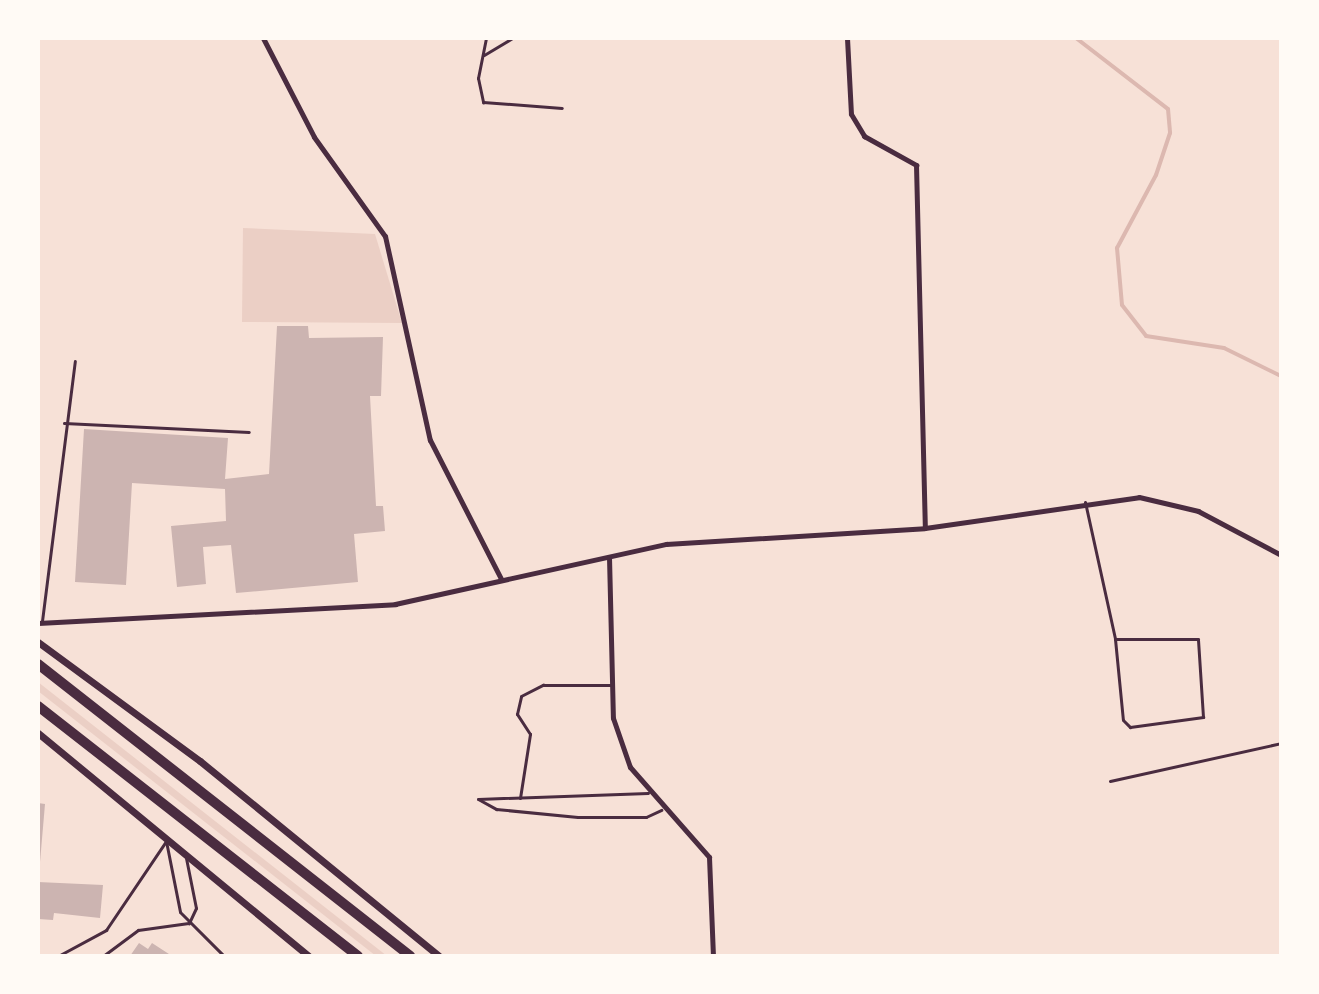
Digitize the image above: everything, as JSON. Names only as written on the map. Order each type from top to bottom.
[{"type":"highway","points":[[38,664],[410,956]]},
{"type":"highway","points":[[38,706],[358,956]]},
{"type":"street","points":[[263,38],[314,137],[385,236],[430,440],[501,579]]},
{"type":"street","points":[[847,38],[851,114],[864,136],[916,165],[925,528]]},
{"type":"street","points":[[40,622],[395,604],[609,557],[770,535],[925,528],[1085,502],[1139,497],[1198,511],[1281,555]]},
{"type":"street","points":[[609,557],[613,718],[630,767],[661,810],[709,857],[713,956]]},
{"type":"street","points":[[38,642],[200,761],[439,956]]},
{"type":"street","points":[[38,733],[186,858],[309,956]]},
{"type":"lane","points":[[486,38],[478,78],[483,102],[562,108]]},
{"type":"lane","points":[[484,55],[512,38]]},
{"type":"lane","points":[[40,622],[64,423],[75,361]]},
{"type":"lane","points":[[64,423],[249,432]]},
{"type":"lane","points":[[1085,502],[1115,639],[1127,725],[1185,724],[1203,717],[1198,639],[1115,639]]},
{"type":"lane","points":[[520,798],[530,734],[517,714],[521,696],[543,685],[613,685]]},
{"type":"lane","points":[[1110,781],[1281,743]]},
{"type":"lane","points":[[648,793],[478,799],[496,809],[578,817],[646,817],[661,810]]},
{"type":"lane","points":[[166,841],[180,912],[224,956]]},
{"type":"lane","points":[[58,956],[106,930],[166,841]]},
{"type":"lane","points":[[186,858],[196,908],[189,923]]},
{"type":"lane","points":[[103,956],[138,930],[189,923]]},
{"type":"shaded area","points":[[243,228],[375,234],[402,323],[242,322]]},
{"type":"shaded area","points":[[38,682],[387,956],[376,956],[38,691]]},
{"type":"building","points":[[277,326],[308,326],[309,338],[383,337],[381,396],[370,396],[376,506],[383,506],[385,531],[354,534],[358,582],[236,593],[231,545],[203,547],[206,584],[177,587],[171,526],[226,521],[225,489],[132,483],[126,585],[75,582],[84,429],[228,438],[225,479],[269,474]]},
{"type":"building","points":[[38,803],[45,804],[40,862],[38,862]]},
{"type":"building","points":[[38,882],[103,885],[100,918],[54,913],[53,920],[38,919]]},
{"type":"building","points":[[139,943],[148,949],[152,943],[172,956],[130,956]]},
{"type":"waterway","points":[[1076,38],[1168,109],[1170,133],[1156,175],[1117,248],[1122,305],[1146,336],[1224,348],[1281,376]]}]
